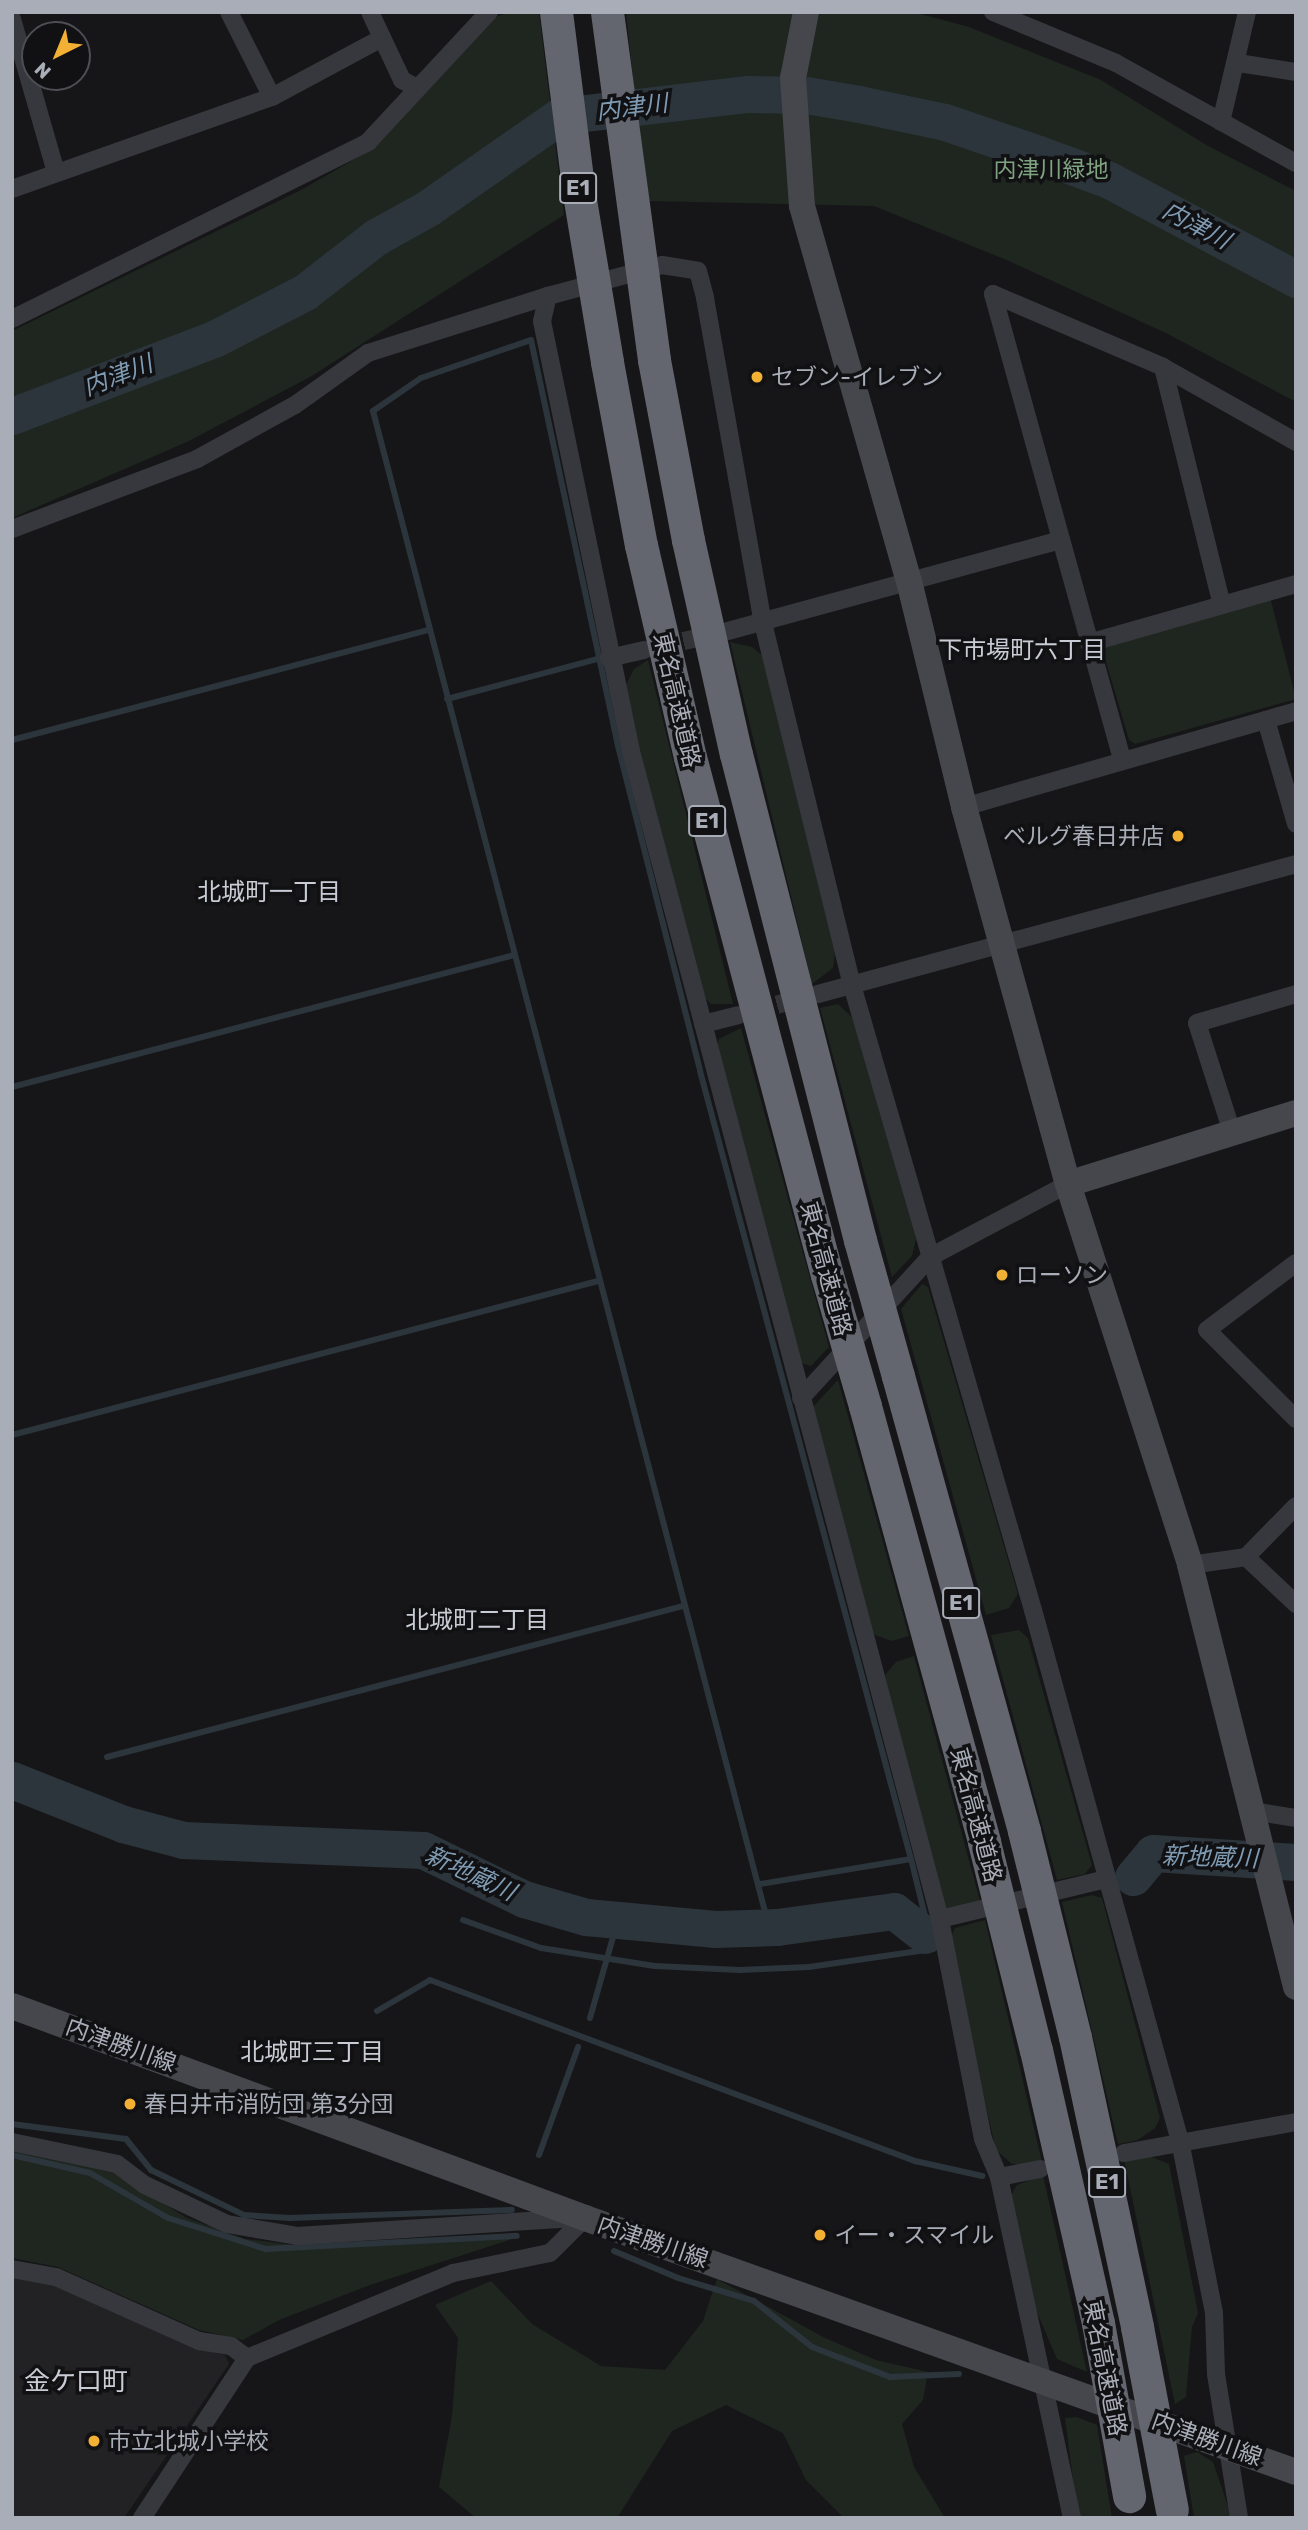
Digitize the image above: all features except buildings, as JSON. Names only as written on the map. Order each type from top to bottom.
[{"type":"highway","name":"東名高速道路","points":[[556,12],[579,194],[641,545],[690,757],[827,1275],[984,1842],[1036,2050],[1098,2323],[1131,2507]]},
{"type":"highway","name":"東名高速道路","points":[[607,12],[654,360],[688,540],[736,754],[860,1240],[1024,1831],[1075,2037],[1137,2327],[1172,2514]]},
{"type":"street","points":[[229,12],[272,97]]},
{"type":"street","points":[[370,12],[402,80],[415,88]]},
{"type":"street","points":[[12,319],[368,142],[415,88],[489,12]]},
{"type":"street","points":[[806,12],[793,78],[797,184],[909,581],[964,807],[1068,1184],[1190,1565],[1296,1987]]},
{"type":"street","points":[[993,12],[1115,63],[1296,163]]},
{"type":"street","points":[[1221,122],[1238,63],[1247,12]]},
{"type":"street","points":[[12,19],[56,172]]},
{"type":"street","points":[[12,189],[272,97],[382,38]]},
{"type":"street","points":[[1238,63],[1296,72]]},
{"type":"street","points":[[12,528],[197,459],[295,405],[368,353],[548,296],[662,265],[698,271],[763,623],[852,985],[1180,2141],[1213,2313],[1216,2374],[1240,2518]]},
{"type":"street","points":[[1122,759],[993,294],[1163,367],[1296,442]]},
{"type":"street","points":[[548,296],[542,321],[609,657],[801,1398],[940,1919],[984,2139],[999,2177],[1045,2379],[1072,2518]]},
{"type":"street","points":[[1163,367],[1222,605]]},
{"type":"street","points":[[728,631],[1060,540]]},
{"type":"street","points":[[1089,643],[1296,584]]},
{"type":"street","points":[[609,657],[644,650]]},
{"type":"street","points":[[964,807],[1122,759],[1296,711]]},
{"type":"street","points":[[1266,720],[1296,824]]},
{"type":"street","points":[[818,994],[1296,864]]},
{"type":"street","points":[[1232,1132],[1197,1023],[1296,993]]},
{"type":"street","points":[[703,1024],[738,1015]]},
{"type":"street","points":[[801,1398],[930,1257],[1068,1184],[1296,1113]]},
{"type":"street","points":[[1296,1263],[1207,1329],[1296,1419]]},
{"type":"street","points":[[1190,1565],[1246,1557],[1296,1506]]},
{"type":"street","points":[[1246,1557],[1296,1604]]},
{"type":"street","points":[[1253,1818],[1296,1818]]},
{"type":"street","points":[[940,1919],[1106,1879]]},
{"type":"street","name":"内津勝川線","points":[[12,2006],[585,2218],[1045,2379],[1296,2472]]},
{"type":"street","points":[[1124,2152],[1296,2122]]},
{"type":"street","points":[[12,2142],[117,2164],[145,2185],[227,2224],[297,2236],[585,2218]]},
{"type":"street","points":[[999,2177],[1040,2169]]},
{"type":"street","points":[[142,2518],[247,2358],[453,2273],[550,2253],[585,2218]]},
{"type":"street","points":[[12,2269],[56,2277],[199,2341],[231,2346],[247,2358]]},
{"type":"shaded area","name":"市立北城小学校","points":[[12,2276],[52,2283],[195,2348],[225,2355],[229,2364],[124,2518],[12,2518]]},
{"type":"green space","points":[[511,12],[539,12],[564,215],[310,377],[189,441],[12,518],[12,331],[303,189],[374,148],[495,17]]},
{"type":"green space","name":"内津川緑地","points":[[626,12],[913,12],[969,27],[1101,80],[1208,146],[1296,191],[1296,402],[1168,334],[1009,261],[874,206],[646,201]]},
{"type":"green space","points":[[1270,597],[1296,699],[1135,744],[1129,740],[1101,645]]},
{"type":"green space","points":[[730,642],[752,647],[763,656],[835,954],[833,968],[812,984]]},
{"type":"green space","points":[[648,660],[733,1004],[711,1004],[699,992],[623,691],[634,669]]},
{"type":"green space","points":[[838,1004],[853,1018],[916,1239],[912,1256],[892,1277],[820,1008]]},
{"type":"green space","points":[[741,1028],[829,1347],[811,1366],[799,1362],[715,1053],[719,1039]]},
{"type":"green space","points":[[922,1284],[928,1287],[1018,1594],[1009,1608],[986,1615],[901,1309]]},
{"type":"green space","points":[[838,1380],[909,1636],[892,1641],[875,1635],[870,1627],[812,1408]]},
{"type":"green space","points":[[1019,1630],[1028,1638],[1092,1865],[1085,1874],[1057,1880],[991,1635]]},
{"type":"green space","points":[[914,1656],[980,1901],[948,1910],[942,1908],[887,1691],[885,1675],[896,1662]]},
{"type":"green space","points":[[1092,1895],[1102,1898],[1160,2118],[1155,2128],[1138,2140],[1118,2144],[1062,1902]]},
{"type":"green space","points":[[985,1920],[1042,2162],[1029,2166],[1012,2164],[996,2150],[948,1942],[955,1928]]},
{"type":"green space","points":[[12,2147],[111,2171],[187,2218],[245,2239],[294,2245],[505,2236],[512,2239],[370,2285],[279,2320],[243,2340],[199,2330],[58,2267],[12,2258]]},
{"type":"green space","points":[[1149,2156],[1169,2164],[1198,2313],[1192,2327],[1186,2397],[1175,2404],[1124,2159]]},
{"type":"green space","points":[[1043,2175],[1087,2372],[1057,2359],[1027,2289],[1007,2202],[1017,2185]]},
{"type":"green space","points":[[717,2279],[825,2338],[876,2360],[928,2372],[923,2400],[902,2424],[914,2467],[945,2518],[844,2518],[806,2480],[783,2433],[726,2405],[672,2431],[617,2518],[476,2518],[439,2487],[452,2416],[458,2338],[435,2305],[491,2281],[532,2324],[601,2366],[665,2370],[703,2321]]},
{"type":"green space","points":[[1077,2417],[1097,2425],[1112,2518],[1078,2518],[1065,2418]]},
{"type":"green space","points":[[1197,2452],[1213,2462],[1232,2518],[1194,2518],[1184,2456]]},
{"type":"waterway","name":"内津川","points":[[12,416],[214,339],[305,292],[376,237],[428,208],[560,116],[748,94],[806,95],[945,122],[1109,180],[1296,279]]},
{"type":"waterway","points":[[769,1927],[373,411],[421,378],[531,340],[617,742],[700,1071],[911,1859]]},
{"type":"waterway","points":[[12,740],[429,630]]},
{"type":"waterway","points":[[447,699],[597,659]]},
{"type":"waterway","points":[[12,1087],[514,955]]},
{"type":"waterway","points":[[12,1435],[598,1281]]},
{"type":"waterway","points":[[107,1757],[683,1606]]},
{"type":"waterway","name":"新地蔵川","points":[[12,1780],[123,1824],[183,1840],[423,1850],[524,1899],[586,1917],[715,1929],[777,1927],[894,1911],[925,1935]]},
{"type":"waterway","name":"新地蔵川","points":[[1133,1877],[1153,1853],[1296,1862]]},
{"type":"waterway","points":[[463,1920],[541,1948],[655,1966],[739,1970],[809,1967],[933,1949],[911,1859],[760,1884]]},
{"type":"waterway","points":[[590,2018],[618,1920]]},
{"type":"waterway","points":[[377,2011],[430,1980],[915,2161],[982,2176]]},
{"type":"waterway","points":[[539,2155],[578,2047]]},
{"type":"waterway","points":[[12,2124],[126,2139],[151,2170],[244,2215],[290,2218],[512,2210]]},
{"type":"waterway","points":[[12,2155],[90,2173],[168,2218],[266,2249],[517,2236]]},
{"type":"waterway","points":[[614,2251],[678,2278],[754,2301],[812,2347],[890,2377],[959,2374]]},
{"type":"tunnel","points":[[657,647],[715,634]]},
{"type":"tunnel","points":[[751,1012],[805,997]]},
{"type":"place","name":"セブン-イレブン","points":[[757,377]]},
{"type":"place","name":"ベルグ春日井店","points":[[1178,836]]},
{"type":"place","name":"ローソン","points":[[1002,1275]]},
{"type":"place","name":"春日井市消防団 第3分団","points":[[130,2104]]},
{"type":"place","name":"イー・スマイル","points":[[820,2235]]},
{"type":"place","name":"市立北城小学校","points":[[94,2441]]},
{"type":"district","name":"下市場町六丁目","points":[[1022,651]]},
{"type":"district","name":"北城町一丁目","points":[[269,893]]},
{"type":"district","name":"北城町二丁目","points":[[477,1621]]},
{"type":"district","name":"北城町三丁目","points":[[312,2053]]},
{"type":"district","name":"金ケ口町","points":[[76,2382]]}]
